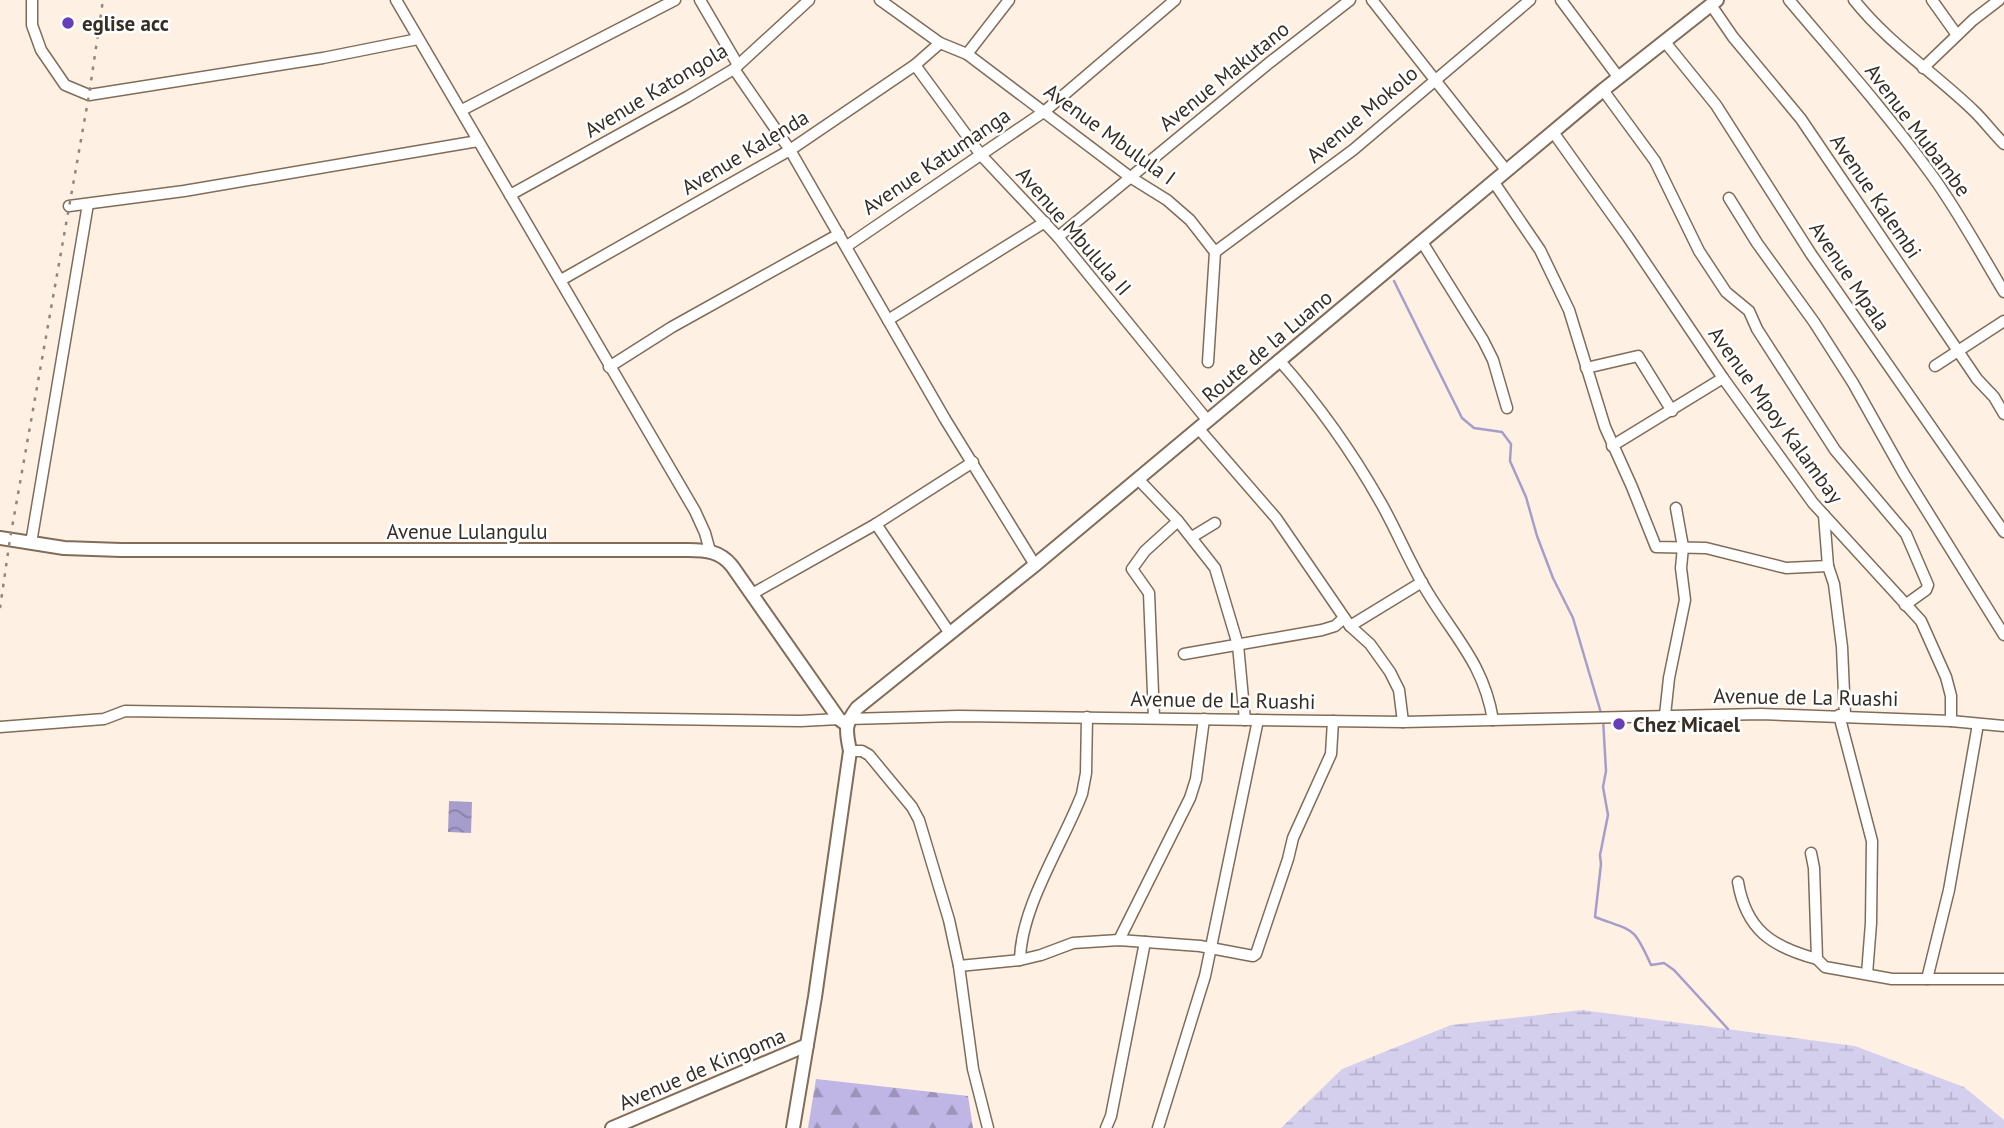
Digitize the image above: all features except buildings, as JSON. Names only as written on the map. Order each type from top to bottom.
[{"type":"street","points":[[32,0],[32,25],[37,43],[65,85],[89,95],[299,62],[418,38]]},
{"type":"street","points":[[462,110],[675,0]]},
{"type":"street","points":[[700,0],[736,67],[790,150],[945,419],[1035,565]]},
{"type":"street","name":"Avenue Katongola","points":[[510,195],[736,67],[809,0]]},
{"type":"street","name":"Avenue Mbulula I","points":[[880,0],[940,43],[967,54],[1130,177],[1179,209],[1202,233],[1215,252]]},
{"type":"street","points":[[967,54],[1009,0]]},
{"type":"street","name":"Avenue Katumanga","points":[[847,246],[1045,111],[1175,0]]},
{"type":"street","name":"Avenue Makutano","points":[[1058,237],[1350,0]]},
{"type":"street","points":[[1372,0],[1506,170]]},
{"type":"street","name":"Avenue Mokolo","points":[[1215,252],[1353,150],[1530,0]]},
{"type":"street","points":[[1561,0],[1619,78]]},
{"type":"street","name":"Avenue Mubambe","points":[[1788,0],[1882,111],[1930,173],[1955,208],[2004,292]]},
{"type":"street","points":[[1854,0],[1872,22],[1974,111],[2004,144]]},
{"type":"street","points":[[1932,0],[1957,35]]},
{"type":"street","points":[[1923,68],[1999,0]]},
{"type":"street","points":[[399,1],[609,367],[695,510],[710,551],[724,557],[844,721],[850,751],[793,1128]]},
{"type":"street","name":"Route de la Luano","points":[[844,721],[949,632],[1035,565],[1506,170],[1714,2]]},
{"type":"street","name":"Avenue Kalembi","points":[[1714,2],[1733,37],[1801,119],[1867,220],[2004,414]]},
{"type":"street","name":"Avenue Mpala","points":[[1665,42],[1716,105],[1811,254],[2004,532]]},
{"type":"street","name":"Avenue Kalenda","points":[[561,280],[790,150],[915,65],[940,43]]},
{"type":"street","name":"Avenue Mbulula II","points":[[915,65],[981,155],[1058,237],[1276,518],[1347,622],[1370,644],[1395,680],[1401,700],[1403,722]]},
{"type":"street","points":[[1603,90],[1655,161],[1699,250],[1726,292],[1749,311],[1757,329],[1829,441],[1906,534],[1927,584],[1926,590],[1905,606]]},
{"type":"street","name":"Avenue Mpoy Kalambay","points":[[1553,132],[1723,378],[1824,515],[1917,616],[1946,677],[1951,695],[1951,721]]},
{"type":"street","points":[[69,206],[184,191],[478,141]]},
{"type":"street","points":[[1493,181],[1548,265],[1572,318],[1612,446],[1633,487],[1653,545],[1667,549],[1709,549],[1786,568],[1828,566]]},
{"type":"street","points":[[1729,198],[1853,383],[1904,474],[2004,635]]},
{"type":"street","points":[[32,543],[88,204]]},
{"type":"street","points":[[888,320],[1045,222]]},
{"type":"street","points":[[609,367],[672,327],[839,233]]},
{"type":"street","points":[[1422,242],[1483,340],[1493,360],[1507,408]]},
{"type":"street","points":[[1208,362],[1215,252]]},
{"type":"street","points":[[1935,366],[2004,321]]},
{"type":"street","points":[[1586,368],[1637,356],[1672,411]]},
{"type":"street","points":[[1279,360],[1317,404],[1352,453],[1422,582],[1482,676],[1493,720]]},
{"type":"street","points":[[1612,446],[1723,378]]},
{"type":"street","points":[[752,594],[876,524],[972,462]]},
{"type":"street","points":[[1138,479],[1192,537],[1215,568],[1238,645],[1245,720]]},
{"type":"street","points":[[1665,715],[1669,678],[1685,600],[1681,568],[1684,547],[1676,508]]},
{"type":"street","points":[[1824,515],[1828,566],[1835,584],[1842,647],[1842,716],[1872,841],[1867,974]]},
{"type":"street","points":[[1154,718],[1149,593],[1132,569],[1146,551],[1178,521]]},
{"type":"street","points":[[1192,537],[1214,523]]},
{"type":"street","points":[[876,524],[949,632]]},
{"type":"street","name":"Avenue Lulangulu","points":[[0,538],[86,550],[710,551]]},
{"type":"street","points":[[1184,654],[1322,630],[1347,622],[1422,582]]},
{"type":"street","name":"Avenue de La Ruashi","points":[[0,727],[104,719],[125,711],[801,721],[958,716],[1403,722],[1665,715],[1842,716],[2004,726]]},
{"type":"street","points":[[1020,960],[1020,941],[1028,917],[1083,794],[1087,717]]},
{"type":"street","points":[[1119,940],[1190,798],[1196,779],[1204,719]]},
{"type":"street","points":[[1157,1128],[1187,1041],[1211,948],[1258,720]]},
{"type":"street","points":[[959,966],[1041,956],[1073,943],[1119,940],[1194,945],[1250,957],[1256,954],[1293,838],[1331,754],[1334,721]]},
{"type":"street","points":[[1927,979],[1949,890],[1978,724]]},
{"type":"street","points":[[850,751],[862,751],[869,755],[912,807],[919,820],[943,896],[959,966],[973,1069],[988,1128]]},
{"type":"street","points":[[1811,853],[1814,868],[1817,959]]},
{"type":"street","points":[[1738,882],[1741,902],[1754,925],[1785,948],[1817,959],[1831,970],[1892,979],[2004,979]]},
{"type":"street","points":[[1106,1128],[1111,1116],[1144,942]]},
{"type":"street","name":"Avenue de Kingoma","points":[[612,1128],[807,1045]]},
{"type":"green space","points":[[1582,1010],[1855,1046],[1964,1087],[2004,1120],[2004,1128],[1281,1128],[1342,1069],[1451,1025]]},
{"type":"green space","points":[[816,1079],[968,1096],[973,1128],[808,1128]]},
{"type":"water","points":[[449,801],[472,802],[471,833],[448,832]]},
{"type":"waterway","points":[[1394,281],[1462,418],[1474,428],[1502,432],[1511,444],[1510,461],[1526,497],[1553,578],[1573,618],[1601,713]]},
{"type":"waterway","points":[[1603,719],[1606,771],[1603,787],[1608,815],[1600,855],[1595,917],[1625,928],[1636,936],[1651,965],[1664,963],[1674,970],[1728,1029]]},
{"type":"railway","points":[[0,608],[103,0]]},
{"type":"place","name":"eglise acc","points":[[68,23]]},
{"type":"place","name":"Chez Micael","points":[[1619,724]]}]
